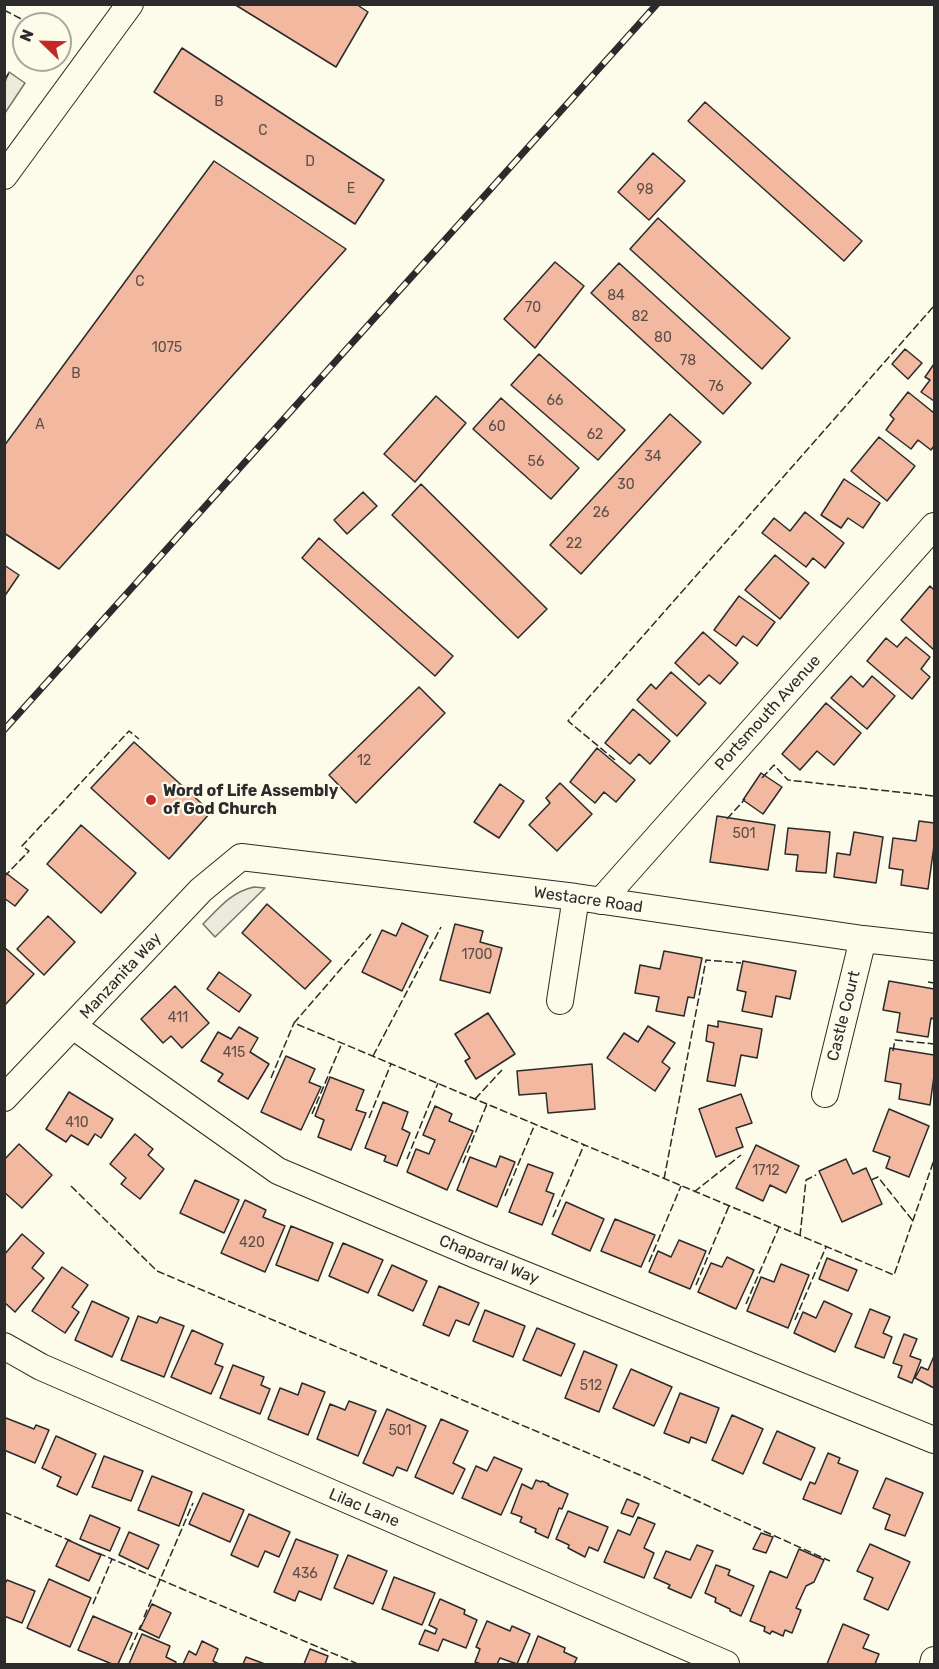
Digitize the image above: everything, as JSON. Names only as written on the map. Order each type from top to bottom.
[{"type":"street","points":[[4,176],[130,4]]},
{"type":"street","name":"Portsmouth Avenue","points":[[589,899],[934,526]]},
{"type":"street","name":"Westacre Road","points":[[242,858],[589,899],[863,939],[934,947]]},
{"type":"street","name":"Manzanita Way","points":[[4,1098],[201,890],[242,858]]},
{"type":"street","points":[[560,1001],[589,899]]},
{"type":"street","name":"Castle Court","points":[[825,1094],[863,939]]},
{"type":"street","name":"Chaparral Way","points":[[73,1026],[278,1172],[476,1255],[934,1440]]},
{"type":"street","name":"Lilac Lane","points":[[4,1346],[41,1367],[726,1665]]},
{"type":"street","points":[[933,1665],[934,1660]]},
{"type":"shaded area","points":[[9,72],[25,83],[5,113],[5,82]]},
{"type":"shaded area","points":[[254,887],[265,888],[215,937],[203,924],[232,897]]},
{"type":"building","points":[[234,4],[356,4],[368,12],[336,67]]},
{"type":"building","points":[[182,48],[384,180],[355,224],[154,92]]},
{"type":"building","points":[[705,102],[862,241],[844,261],[688,121]]},
{"type":"building","points":[[653,153],[685,181],[649,220],[618,192]]},
{"type":"building","points":[[214,161],[346,249],[59,569],[4,533],[4,446]]},
{"type":"building","points":[[658,218],[790,338],[762,369],[630,249]]},
{"type":"building","points":[[555,262],[584,286],[535,348],[504,319]]},
{"type":"building","points":[[619,263],[751,383],[723,414],[591,293]]},
{"type":"building","points":[[905,349],[922,363],[908,379],[892,364]]},
{"type":"building","points":[[539,354],[625,430],[598,460],[511,385]]},
{"type":"building","points":[[934,364],[934,401],[921,392],[930,380],[925,377]]},
{"type":"building","points":[[908,392],[934,413],[934,446],[931,450],[918,440],[911,449],[886,430],[894,419],[890,415]]},
{"type":"building","points":[[436,396],[466,423],[415,482],[384,454]]},
{"type":"building","points":[[501,398],[579,468],[551,499],[473,429]]},
{"type":"building","points":[[670,414],[701,442],[581,574],[550,545]]},
{"type":"building","points":[[879,437],[915,466],[887,501],[851,471]]},
{"type":"building","points":[[844,479],[880,503],[863,528],[848,518],[841,528],[821,515]]},
{"type":"building","points":[[421,484],[547,609],[518,638],[392,515]]},
{"type":"building","points":[[363,492],[377,506],[347,534],[334,520]]},
{"type":"building","points":[[805,512],[844,543],[825,568],[813,558],[806,567],[762,533],[774,518],[790,531]]},
{"type":"building","points":[[319,538],[453,656],[435,676],[302,558]]},
{"type":"building","points":[[775,555],[809,583],[780,619],[745,590]]},
{"type":"building","points":[[4,565],[19,575],[4,597]]},
{"type":"building","points":[[930,586],[934,590],[934,650],[901,620]]},
{"type":"building","points":[[739,596],[775,622],[757,646],[743,636],[736,646],[714,630]]},
{"type":"building","points":[[703,632],[738,663],[720,684],[709,675],[699,685],[675,663]]},
{"type":"building","points":[[906,637],[930,657],[921,669],[930,677],[912,699],[867,661],[886,638],[897,647]]},
{"type":"building","points":[[671,672],[706,703],[677,736],[637,700],[651,684],[656,689]]},
{"type":"building","points":[[851,676],[863,687],[872,676],[895,696],[867,729],[831,698]]},
{"type":"building","points":[[419,687],[445,713],[356,803],[329,775]]},
{"type":"building","points":[[826,703],[861,733],[834,765],[817,751],[800,770],[782,754]]},
{"type":"building","points":[[633,709],[670,741],[650,764],[639,754],[630,764],[605,743]]},
{"type":"building","name":"Word of Life Assembly of God Church","points":[[134,742],[211,812],[169,859],[91,788]]},
{"type":"building","points":[[597,748],[635,780],[616,802],[604,792],[595,803],[570,782]]},
{"type":"building","points":[[761,773],[782,787],[763,814],[743,800]]},
{"type":"building","points":[[560,783],[592,814],[557,851],[529,825],[550,803],[546,798]]},
{"type":"building","points":[[500,784],[524,801],[499,838],[474,822]]},
{"type":"building","points":[[717,816],[775,825],[768,870],[710,862]]},
{"type":"building","points":[[919,821],[934,823],[934,846],[928,889],[901,885],[903,870],[889,868],[893,838],[916,841]]},
{"type":"building","points":[[81,825],[136,873],[101,913],[47,864]]},
{"type":"building","points":[[788,828],[830,832],[826,873],[796,871],[798,855],[785,854]]},
{"type":"building","points":[[854,832],[883,837],[876,883],[834,877],[837,853],[850,855]]},
{"type":"building","points":[[6,873],[28,890],[15,906],[4,898],[4,875]]},
{"type":"building","points":[[267,904],[331,961],[305,989],[242,933]]},
{"type":"building","points":[[48,916],[75,942],[44,975],[17,949]]},
{"type":"building","points":[[402,923],[428,936],[402,991],[362,972],[382,930],[396,936]]},
{"type":"building","points":[[455,924],[483,931],[480,942],[502,948],[490,993],[440,980]]},
{"type":"building","points":[[4,947],[34,974],[4,1006]]},
{"type":"building","points":[[664,951],[702,958],[694,998],[688,997],[684,1016],[656,1011],[659,997],[635,993],[640,965],[660,969]]},
{"type":"building","points":[[743,961],[796,971],[790,999],[776,996],[772,1017],[742,1011],[746,992],[737,990]]},
{"type":"building","points":[[219,972],[251,995],[239,1012],[207,989]]},
{"type":"building","points":[[889,981],[934,989],[934,1019],[931,1018],[928,1037],[897,1032],[900,1013],[883,1010]]},
{"type":"building","points":[[175,986],[209,1023],[182,1048],[171,1036],[163,1043],[141,1019]]},
{"type":"building","points":[[488,1013],[515,1054],[476,1079],[465,1061],[470,1058],[455,1034]]},
{"type":"building","points":[[718,1021],[762,1029],[757,1058],[741,1055],[735,1086],[707,1081],[714,1043],[706,1041],[708,1025],[718,1027]]},
{"type":"building","points":[[648,1026],[675,1043],[662,1062],[670,1068],[655,1091],[607,1058],[624,1033],[638,1042]]},
{"type":"building","points":[[239,1027],[258,1038],[250,1052],[269,1064],[248,1099],[218,1081],[223,1074],[201,1061],[218,1032],[231,1039]]},
{"type":"building","points":[[890,1048],[934,1055],[930,1105],[899,1099],[901,1084],[885,1081]]},
{"type":"building","points":[[286,1056],[315,1069],[309,1082],[321,1087],[301,1130],[261,1112]]},
{"type":"building","points":[[592,1064],[595,1109],[548,1113],[546,1093],[519,1095],[517,1071]]},
{"type":"building","points":[[330,1077],[364,1090],[356,1110],[366,1113],[351,1150],[318,1137],[324,1120],[315,1116]]},
{"type":"building","points":[[69,1092],[113,1119],[101,1138],[95,1134],[88,1145],[71,1135],[66,1142],[46,1129]]},
{"type":"building","points":[[741,1094],[752,1123],[736,1128],[743,1147],[716,1157],[699,1109]]},
{"type":"building","points":[[383,1102],[408,1112],[402,1129],[410,1133],[397,1166],[384,1161],[386,1156],[365,1148]]},
{"type":"building","points":[[435,1106],[452,1114],[449,1121],[473,1131],[447,1190],[407,1172],[416,1149],[429,1154],[435,1140],[423,1135]]},
{"type":"building","points":[[889,1109],[929,1126],[909,1177],[886,1168],[890,1157],[873,1151]]},
{"type":"building","points":[[135,1134],[153,1149],[148,1155],[164,1169],[140,1199],[121,1184],[126,1178],[110,1164]]},
{"type":"building","points":[[19,1144],[52,1175],[22,1208],[4,1192],[4,1160]]},
{"type":"building","points":[[756,1145],[799,1166],[786,1193],[770,1185],[763,1201],[736,1188]]},
{"type":"building","points":[[500,1156],[515,1162],[497,1207],[457,1190],[470,1157],[496,1167]]},
{"type":"building","points":[[846,1159],[853,1174],[866,1168],[882,1204],[842,1222],[819,1171]]},
{"type":"building","points":[[528,1164],[553,1173],[546,1191],[554,1194],[542,1225],[509,1212]]},
{"type":"building","points":[[195,1180],[239,1200],[224,1233],[180,1213]]},
{"type":"building","points":[[245,1200],[266,1210],[263,1217],[285,1226],[265,1272],[221,1253]]},
{"type":"building","points":[[566,1202],[604,1219],[590,1251],[552,1234]]},
{"type":"building","points":[[615,1219],[655,1235],[641,1267],[601,1251]]},
{"type":"building","points":[[291,1226],[333,1243],[318,1281],[276,1265]]},
{"type":"building","points":[[22,1234],[44,1253],[32,1268],[44,1278],[15,1312],[4,1302],[4,1255]]},
{"type":"building","points":[[679,1240],[706,1251],[690,1289],[649,1272],[658,1251],[671,1257]]},
{"type":"building","points":[[343,1243],[383,1260],[368,1293],[329,1276]]},
{"type":"building","points":[[727,1257],[754,1270],[736,1309],[698,1292],[711,1263],[722,1267]]},
{"type":"building","points":[[827,1258],[857,1270],[848,1291],[819,1279]]},
{"type":"building","points":[[781,1264],[809,1275],[788,1328],[747,1311],[761,1277],[774,1282]]},
{"type":"building","points":[[392,1265],[427,1281],[413,1311],[378,1295]]},
{"type":"building","points":[[62,1267],[88,1285],[72,1307],[79,1312],[65,1333],[32,1311]]},
{"type":"building","points":[[439,1286],[479,1303],[469,1325],[456,1320],[449,1336],[423,1325]]},
{"type":"building","points":[[92,1301],[129,1318],[112,1357],[75,1340]]},
{"type":"building","points":[[824,1301],[852,1314],[835,1352],[794,1333],[803,1312],[816,1318]]},
{"type":"building","points":[[870,1309],[890,1317],[883,1333],[892,1337],[884,1358],[855,1347]]},
{"type":"building","points":[[485,1310],[525,1326],[513,1357],[473,1341]]},
{"type":"building","points":[[138,1316],[157,1323],[160,1317],[184,1326],[164,1377],[121,1360]]},
{"type":"building","points":[[537,1328],[575,1344],[561,1376],[523,1360]]},
{"type":"building","points":[[192,1330],[223,1344],[215,1364],[223,1367],[211,1394],[171,1377]]},
{"type":"building","points":[[904,1334],[917,1339],[910,1356],[921,1360],[912,1383],[898,1377],[902,1366],[893,1363]]},
{"type":"building","points":[[584,1351],[617,1365],[599,1412],[565,1398]]},
{"type":"building","points":[[934,1356],[934,1388],[915,1378],[921,1367],[928,1370]]},
{"type":"building","points":[[233,1365],[264,1377],[261,1385],[270,1389],[260,1414],[220,1398]]},
{"type":"building","points":[[631,1369],[672,1387],[654,1426],[613,1408]]},
{"type":"building","points":[[302,1383],[325,1392],[308,1435],[268,1419],[280,1388],[298,1395]]},
{"type":"building","points":[[680,1393],[719,1408],[706,1443],[691,1437],[689,1443],[664,1433]]},
{"type":"building","points":[[349,1401],[376,1411],[358,1456],[317,1439],[330,1404],[345,1410]]},
{"type":"building","points":[[387,1409],[426,1426],[407,1471],[397,1467],[393,1476],[363,1463]]},
{"type":"building","points":[[732,1415],[763,1429],[743,1474],[712,1460]]},
{"type":"building","points":[[6,1418],[34,1429],[36,1425],[49,1430],[35,1463],[4,1450]]},
{"type":"building","points":[[441,1419],[468,1431],[453,1463],[465,1469],[453,1494],[415,1477]]},
{"type":"building","points":[[777,1431],[815,1448],[801,1480],[763,1463]]},
{"type":"building","points":[[56,1436],[96,1454],[77,1495],[57,1486],[61,1477],[42,1468]]},
{"type":"building","points":[[828,1453],[840,1458],[838,1463],[858,1471],[841,1514],[803,1499],[810,1482],[815,1484]]},
{"type":"building","points":[[104,1456],[143,1471],[131,1501],[92,1487]]},
{"type":"building","points":[[494,1457],[522,1469],[501,1515],[462,1498],[476,1466],[487,1471]]},
{"type":"building","points":[[152,1476],[192,1492],[179,1526],[138,1510]]},
{"type":"building","points":[[886,1478],[923,1493],[905,1536],[885,1529],[890,1515],[873,1508]]},
{"type":"building","points":[[536,1480],[568,1494],[562,1509],[559,1508],[548,1538],[535,1532],[536,1529],[520,1522],[522,1517],[511,1513],[522,1484],[532,1489]]},
{"type":"building","points":[[203,1493],[244,1510],[230,1542],[189,1524]]},
{"type":"building","points":[[627,1499],[639,1504],[633,1517],[621,1513]]},
{"type":"building","points":[[568,1511],[608,1527],[598,1551],[589,1547],[585,1557],[556,1539]]},
{"type":"building","points":[[249,1514],[290,1532],[279,1557],[265,1551],[258,1567],[231,1555]]},
{"type":"building","points":[[90,1515],[120,1528],[110,1551],[80,1539]]},
{"type":"building","points":[[638,1517],[655,1524],[644,1548],[654,1553],[644,1578],[604,1562],[618,1530],[630,1535]]},
{"type":"building","points":[[129,1532],[159,1545],[148,1569],[119,1555]]},
{"type":"building","points":[[761,1533],[773,1537],[766,1553],[753,1549]]},
{"type":"building","points":[[296,1539],[338,1555],[321,1600],[299,1591],[295,1601],[274,1592]]},
{"type":"building","points":[[68,1540],[101,1555],[89,1581],[56,1566]]},
{"type":"building","points":[[870,1544],[910,1562],[888,1610],[864,1599],[873,1578],[857,1571]]},
{"type":"building","points":[[697,1545],[713,1551],[691,1598],[668,1588],[670,1585],[654,1578],[666,1551],[690,1560]]},
{"type":"building","points":[[799,1549],[824,1560],[814,1582],[806,1586],[796,1608],[801,1610],[792,1633],[785,1630],[783,1636],[772,1631],[770,1634],[764,1631],[765,1627],[750,1621],[770,1571],[787,1578]]},
{"type":"building","points":[[348,1555],[387,1571],[373,1604],[334,1588]]},
{"type":"building","points":[[716,1565],[730,1570],[728,1575],[754,1586],[741,1616],[715,1602],[716,1598],[705,1593]]},
{"type":"building","points":[[394,1577],[435,1593],[422,1625],[382,1609]]},
{"type":"building","points":[[49,1579],[91,1598],[70,1647],[27,1628]]},
{"type":"building","points":[[7,1580],[35,1591],[22,1623],[4,1616],[4,1586]]},
{"type":"building","points":[[440,1599],[465,1610],[464,1614],[477,1620],[466,1648],[443,1639],[438,1651],[419,1644],[425,1630],[435,1634],[437,1629],[429,1625]]},
{"type":"building","points":[[152,1604],[171,1613],[159,1638],[140,1629]]},
{"type":"building","points":[[93,1616],[132,1633],[118,1664],[112,1664],[78,1650]]},
{"type":"building","points":[[487,1621],[510,1631],[512,1626],[530,1634],[517,1664],[500,1658],[497,1664],[475,1662],[480,1649],[476,1647]]},
{"type":"building","points":[[843,1624],[869,1635],[863,1648],[879,1654],[875,1664],[827,1664]]},
{"type":"building","points":[[142,1634],[170,1646],[166,1657],[176,1662],[175,1664],[129,1664]]},
{"type":"building","points":[[538,1636],[565,1648],[564,1652],[577,1658],[574,1664],[527,1664]]},
{"type":"building","points":[[202,1641],[218,1649],[213,1661],[219,1664],[183,1664],[189,1651],[196,1655]]},
{"type":"building","points":[[310,1649],[328,1656],[325,1664],[304,1664]]},
{"type":"building","points":[[246,1657],[265,1664],[243,1664]]},
{"type":"railway","points":[[4,730],[657,4]]},
{"type":"fence","points":[[4,10],[12,14]]},
{"type":"fence","points":[[4,80],[9,73]]},
{"type":"fence","points":[[615,760],[568,721],[934,306]]},
{"type":"fence","points":[[4,877],[29,851],[22,846],[129,731],[139,739]]},
{"type":"fence","points":[[762,778],[774,765],[788,780],[934,796]]},
{"type":"fence","points":[[727,819],[745,799]]},
{"type":"fence","points":[[373,1056],[441,927]]},
{"type":"fence","points":[[371,934],[294,1023],[894,1275],[934,1160]]},
{"type":"fence","points":[[664,1179],[706,960],[741,963]]},
{"type":"fence","points":[[928,982],[934,983]]},
{"type":"fence","points":[[271,1078],[294,1023]]},
{"type":"fence","points":[[893,1051],[895,1040],[934,1044]]},
{"type":"fence","points":[[312,1114],[342,1043]]},
{"type":"fence","points":[[369,1118],[391,1064]]},
{"type":"fence","points":[[475,1099],[502,1070]]},
{"type":"fence","points":[[407,1159],[438,1083]]},
{"type":"fence","points":[[463,1163],[487,1104]]},
{"type":"fence","points":[[505,1196],[535,1124]]},
{"type":"fence","points":[[553,1217],[584,1145]]},
{"type":"fence","points":[[694,1192],[741,1155]]},
{"type":"fence","points":[[800,1236],[806,1180],[816,1175]]},
{"type":"fence","points":[[871,1180],[878,1177],[913,1221]]},
{"type":"fence","points":[[71,1186],[157,1271],[640,1475],[830,1561]]},
{"type":"fence","points":[[649,1262],[681,1186]]},
{"type":"fence","points":[[696,1285],[729,1206]]},
{"type":"fence","points":[[746,1304],[779,1227]]},
{"type":"fence","points":[[795,1320],[826,1247]]},
{"type":"fence","points":[[144,1617],[193,1503]]},
{"type":"fence","points":[[4,1512],[71,1541]]},
{"type":"fence","points":[[98,1553],[358,1664]]},
{"type":"fence","points":[[93,1604],[112,1559]]},
{"type":"fence","points":[[130,1650],[141,1625]]},
{"type":"place","name":"Word of Life Assembly of God Church","points":[[151,800]]}]
